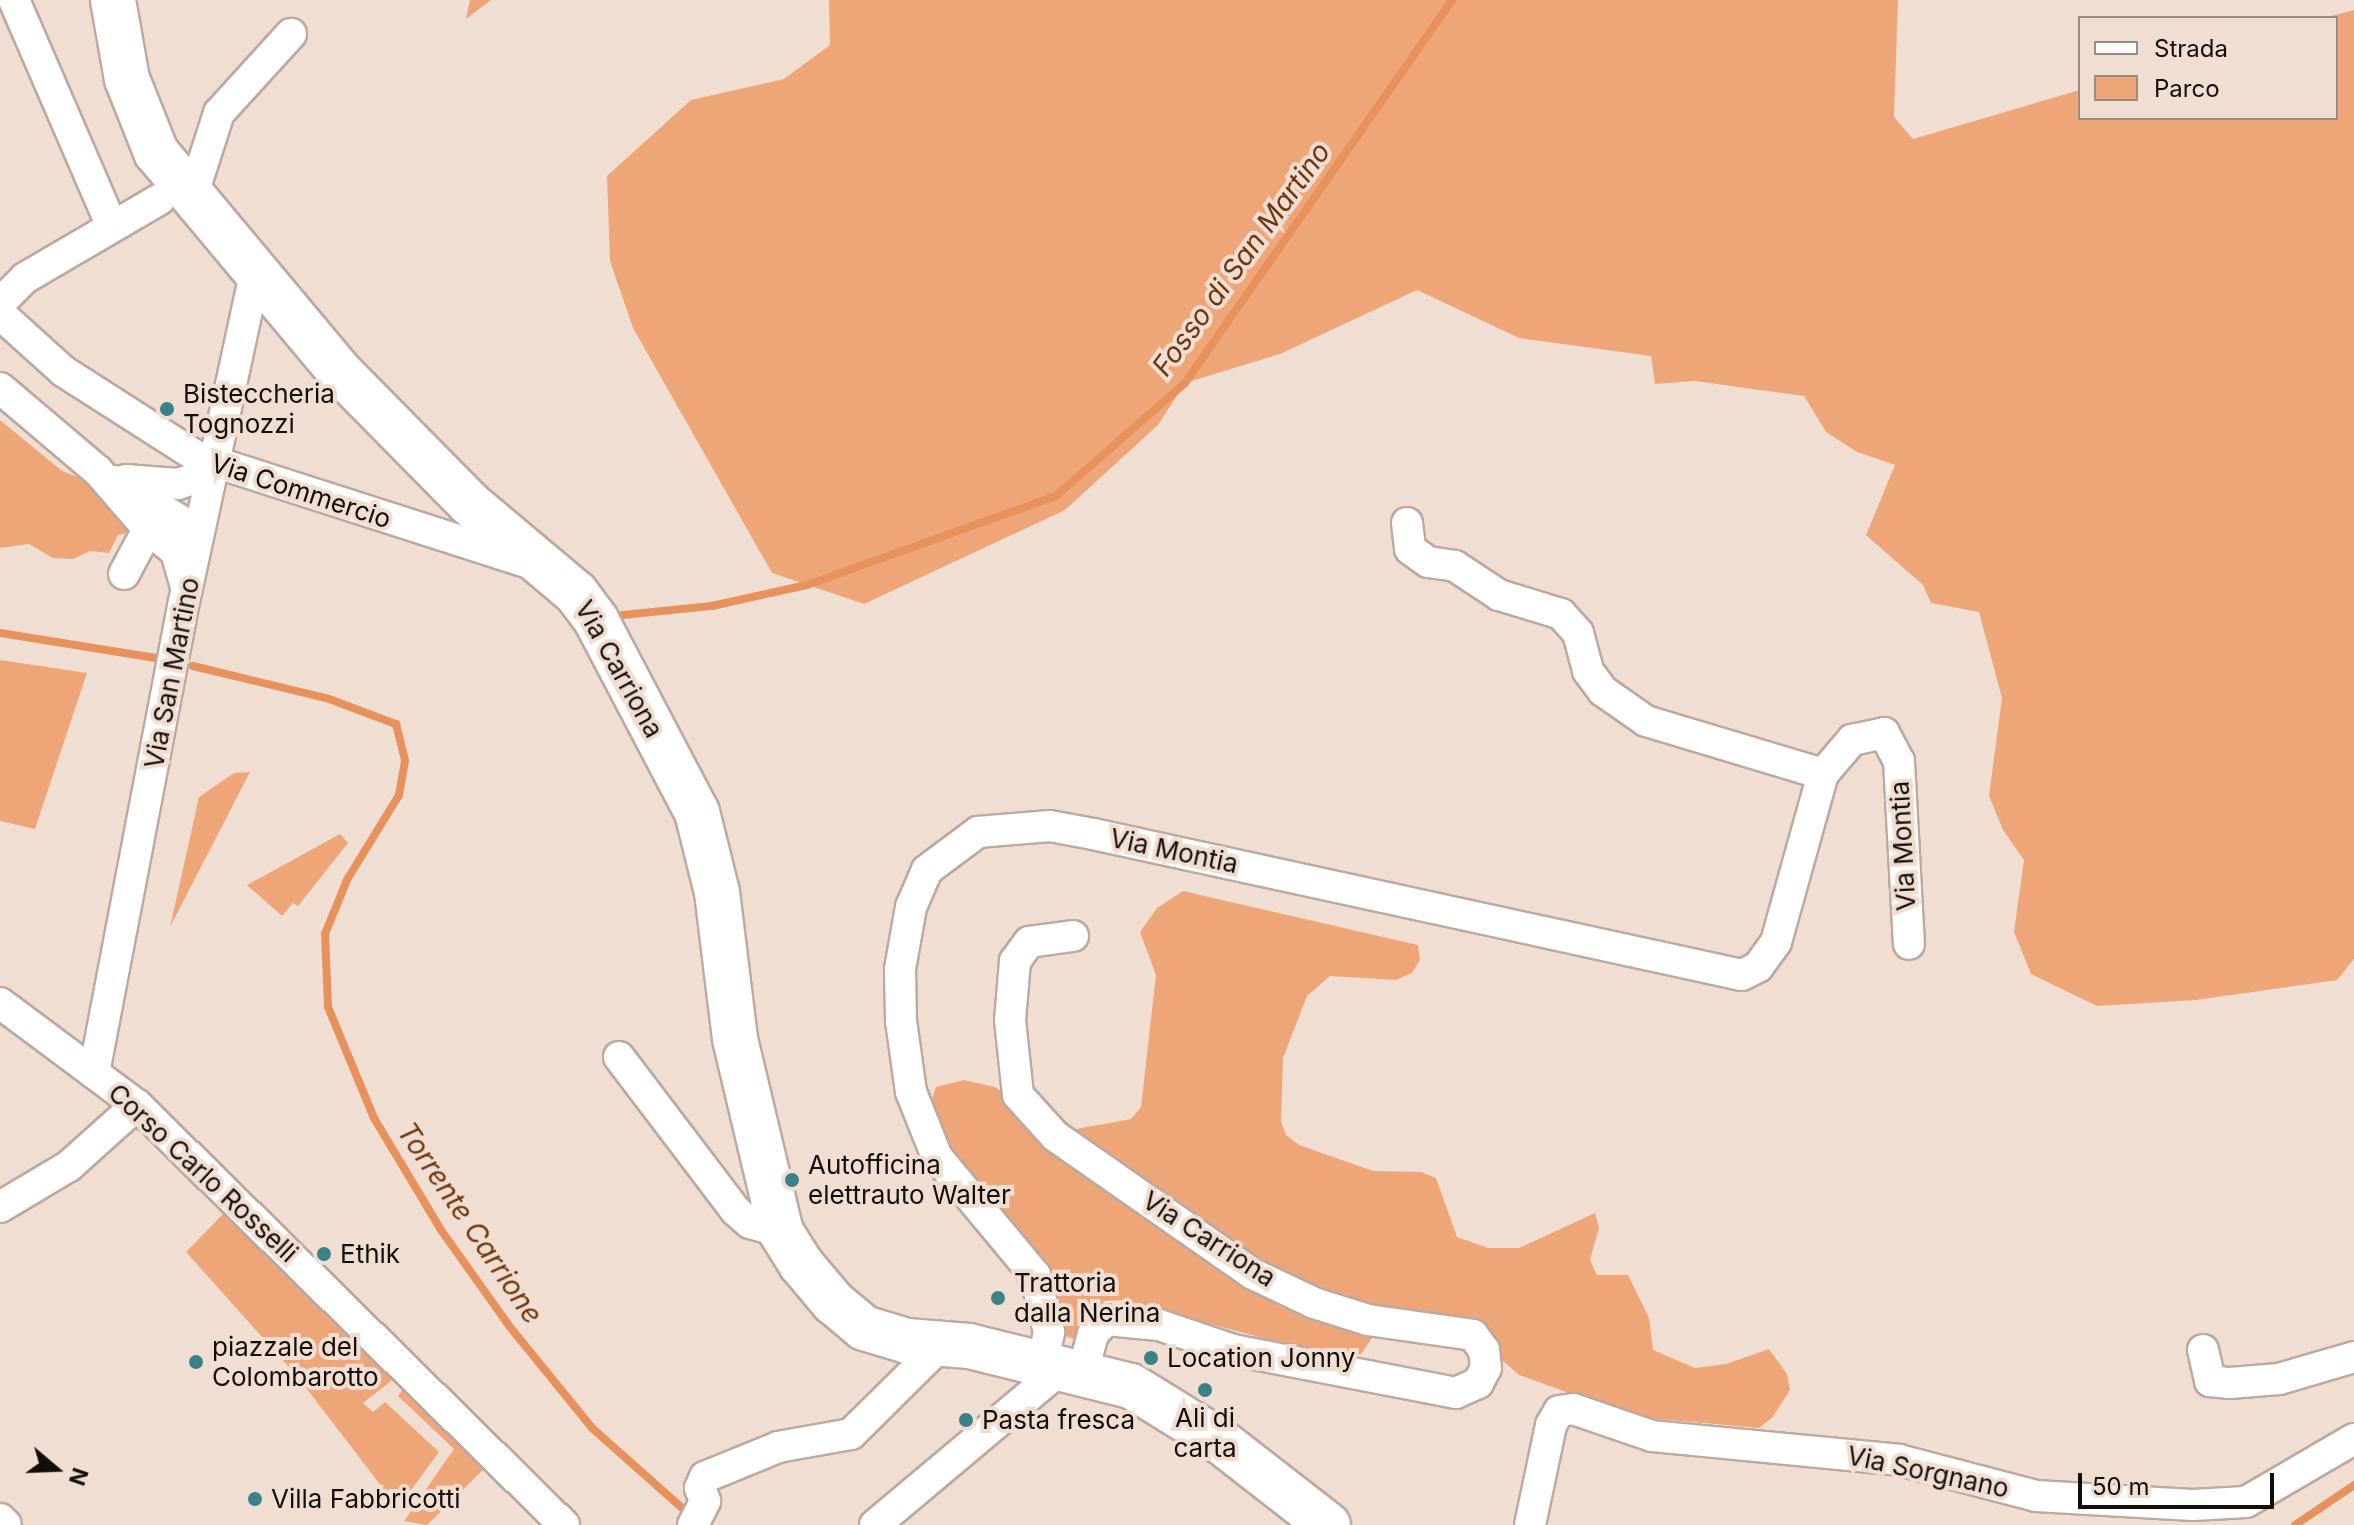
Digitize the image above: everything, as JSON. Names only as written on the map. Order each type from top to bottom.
[{"type":"main road","name":"Via Carriona","points":[[113,0],[127,79],[176,198],[255,274],[339,371],[469,503],[576,593],[596,620],[697,812],[717,892],[733,1029],[781,1232],[833,1302],[864,1328],[1063,1367],[1131,1386],[1177,1412],[1328,1525]]},
{"type":"street","points":[[14,0],[111,224]]},
{"type":"street","points":[[0,303],[25,278],[111,224],[176,198],[219,113],[291,34]]},
{"type":"street","name":"Via San Martino","points":[[94,1073],[185,598],[255,274]]},
{"type":"street","name":"Via Commercio","points":[[0,314],[63,371],[213,467],[546,568]]},
{"type":"street","points":[[0,388],[98,471],[148,529],[176,552],[185,598]]},
{"type":"street","points":[[135,482],[166,463],[176,446]]},
{"type":"street","points":[[98,471],[135,482],[178,484],[213,467]]},
{"type":"street","points":[[98,471],[167,510],[196,545]]},
{"type":"street","points":[[1407,523],[1410,549],[1428,562],[1455,566],[1499,595],[1561,614],[1578,633],[1588,671],[1603,691],[1646,721],[1823,774]]},
{"type":"street","points":[[124,574],[148,529]]},
{"type":"street","name":"Via Montia","points":[[1063,1367],[1049,1332],[1035,1275],[937,1157],[911,1092],[900,969],[911,907],[927,870],[939,856],[978,832],[1050,826],[1742,975],[1758,967],[1776,942],[1823,774],[1852,740],[1884,733],[1899,761],[1909,944]]},
{"type":"street","name":"Via Carriona","points":[[1063,1367],[1106,1320],[1159,1325],[1233,1350],[1456,1393],[1478,1383],[1486,1368],[1484,1350],[1473,1335],[1368,1320],[1314,1303],[1253,1274],[1055,1136],[1018,1095],[1010,1020],[1015,961],[1029,942],[1073,936]]},
{"type":"street","name":"Corso Carlo Rosselli","points":[[0,1003],[137,1105],[564,1525]]},
{"type":"street","points":[[619,1057],[736,1211],[750,1223],[781,1232]]},
{"type":"street","points":[[0,1207],[69,1166],[137,1105]]},
{"type":"street","points":[[699,1513],[700,1488],[705,1477],[778,1447],[851,1434],[941,1345]]},
{"type":"street","points":[[2203,1350],[2210,1381],[2230,1383],[2279,1379],[2352,1356]]},
{"type":"street","points":[[875,1525],[1063,1367]]},
{"type":"street","name":"Via Sorgnano","points":[[1530,1525],[1551,1425],[1559,1411],[1573,1409],[1652,1436],[1899,1460],[2036,1496],[2193,1505],[2246,1502],[2354,1439]]},
{"type":"street","points":[[0,1519],[6,1525]]},
{"type":"green space","points":[[470,0],[491,0],[466,19]]},
{"type":"green space","points":[[829,0],[1898,0],[1894,117],[1913,139],[2078,91],[2078,120],[2338,120],[2338,16],[2331,16],[2354,10],[2354,959],[2337,980],[2196,1000],[2097,1006],[2031,974],[2014,932],[2024,860],[2003,830],[1989,796],[2002,698],[1979,612],[1931,603],[1923,585],[1866,535],[1895,465],[1857,452],[1826,432],[1804,396],[1695,381],[1655,384],[1651,356],[1519,338],[1417,290],[1280,354],[1185,383],[1158,425],[1065,510],[864,604],[772,573],[633,328],[610,261],[607,176],[691,100],[784,79],[830,45]]},
{"type":"green space","points":[[0,420],[62,471],[94,483],[134,532],[118,535],[109,553],[90,551],[73,559],[53,558],[29,544],[0,548]]},
{"type":"green space","points":[[0,660],[87,673],[35,829],[0,821]]},
{"type":"green space","points":[[250,772],[170,927],[199,797],[234,773]]},
{"type":"green space","points":[[340,834],[348,843],[298,906],[293,903],[282,916],[247,885]]},
{"type":"green space","points":[[1183,891],[1418,945],[1420,960],[1412,973],[1396,980],[1330,976],[1307,996],[1283,1058],[1281,1121],[1286,1135],[1299,1145],[1373,1171],[1421,1172],[1436,1178],[1457,1237],[1488,1248],[1519,1248],[1595,1213],[1599,1228],[1590,1260],[1597,1275],[1628,1275],[1649,1318],[1653,1350],[1695,1368],[1726,1364],[1769,1349],[1787,1374],[1790,1390],[1772,1418],[1759,1428],[1636,1417],[1519,1375],[1495,1354],[1378,1329],[1361,1354],[1330,1356],[1122,1300],[1104,1301],[1079,1341],[1063,1335],[955,1165],[931,1102],[936,1087],[964,1080],[995,1087],[1045,1124],[1076,1129],[1131,1119],[1141,1107],[1156,975],[1140,932],[1157,908]]},
{"type":"green space","points":[[226,1211],[396,1377],[363,1403],[373,1412],[385,1402],[439,1452],[398,1508],[297,1376],[186,1252]]},
{"type":"green space","points":[[405,1386],[488,1465],[427,1525],[404,1521],[454,1449],[398,1396]]},
{"type":"waterway","name":"Fosso di San Martino","points":[[613,616],[712,606],[807,585],[1056,496],[1185,383],[1452,0]]},
{"type":"waterway","name":"Torrente Carrione","points":[[0,633],[156,658]]},
{"type":"waterway","name":"Torrente Carrione","points":[[193,666],[329,699],[396,724],[405,761],[399,795],[347,880],[325,934],[328,1007],[374,1118],[441,1230],[510,1327],[592,1428],[690,1515]]},
{"type":"waterway","points":[[2295,1525],[2354,1485]]},
{"type":"place","name":"Bisteccheria Tognozzi","points":[[167,409]]},
{"type":"place","name":"Autofficina elettrauto Walter","points":[[792,1180]]},
{"type":"place","name":"Ethik","points":[[324,1254]]},
{"type":"place","name":"Trattoria dalla Nerina","points":[[998,1298]]},
{"type":"place","name":"Location Jonny","points":[[1151,1358]]},
{"type":"place","name":"piazzale del Colombarotto","points":[[196,1362]]},
{"type":"place","name":"Ali di carta","points":[[1205,1390]]},
{"type":"place","name":"Pasta fresca","points":[[966,1420]]},
{"type":"place","name":"Villa Fabbricotti","points":[[255,1499]]}]
